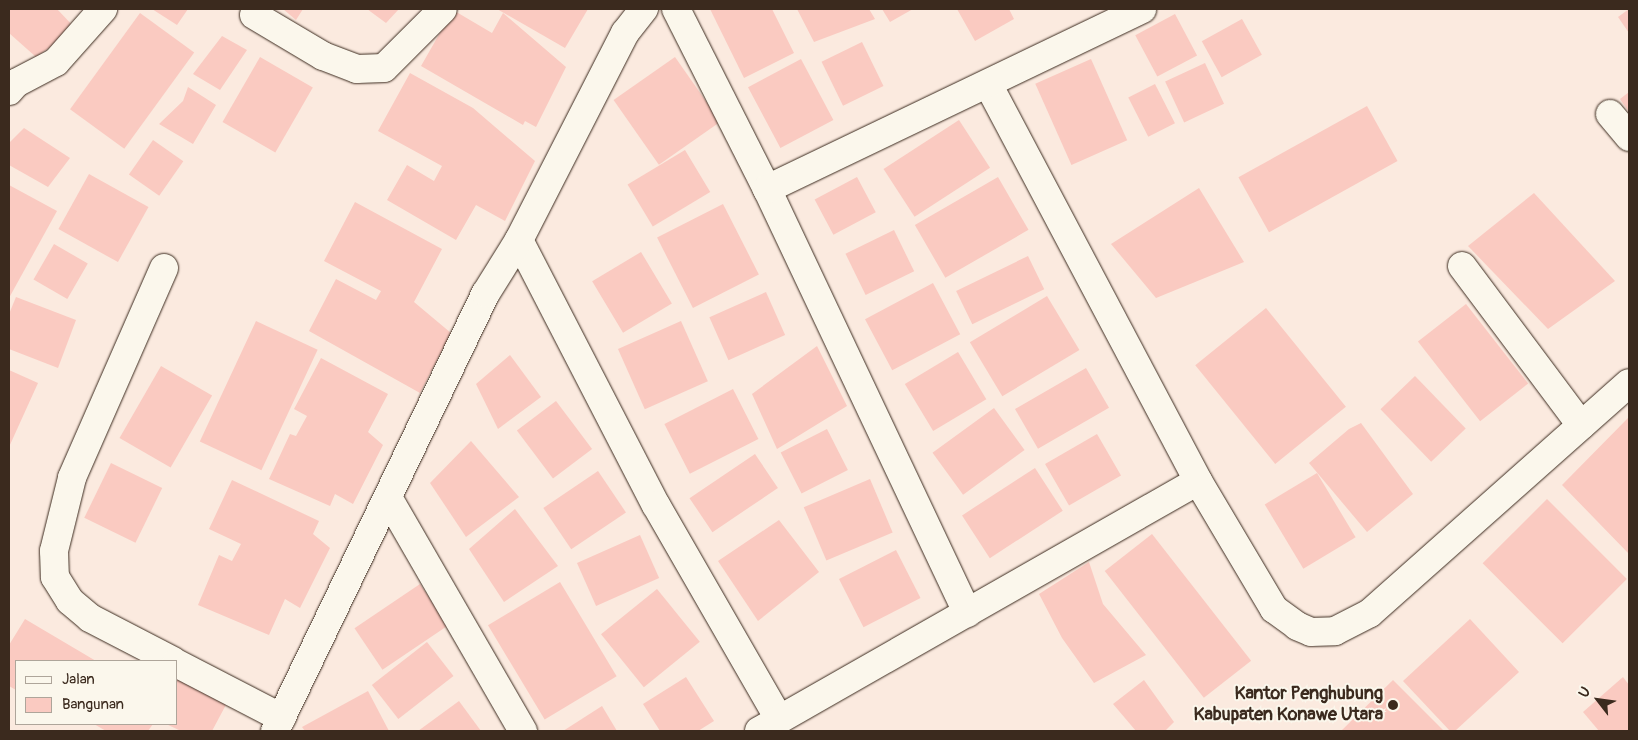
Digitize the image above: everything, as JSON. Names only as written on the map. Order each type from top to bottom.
[{"type":"street","points":[[9,91],[16,82],[56,62],[103,9]]},
{"type":"street","points":[[254,14],[323,56],[357,69],[384,68],[443,9]]},
{"type":"street","points":[[178,664],[279,725],[389,499],[486,293],[519,240],[578,120],[625,33],[644,9]]},
{"type":"street","points":[[676,9],[767,189],[967,613]]},
{"type":"street","points":[[767,189],[1142,9]]},
{"type":"street","points":[[988,84],[1198,481],[1274,610],[1311,632],[1335,631],[1370,613],[1629,383]]},
{"type":"street","points":[[1610,114],[1629,137]]},
{"type":"street","points":[[519,240],[769,725],[1198,481]]},
{"type":"street","points":[[1462,266],[1581,425]]},
{"type":"street","points":[[164,268],[72,478],[54,551],[55,577],[70,600],[90,618],[171,660]]},
{"type":"street","points":[[389,499],[458,613],[522,731]]},
{"type":"building","points":[[9,9],[57,9],[76,29],[36,57],[9,33]]},
{"type":"building","points":[[152,9],[188,9],[177,25]]},
{"type":"building","points":[[283,9],[303,9],[296,20]]},
{"type":"building","points":[[367,9],[399,9],[386,23]]},
{"type":"building","points":[[497,9],[588,9],[565,48]]},
{"type":"building","points":[[710,9],[772,9],[794,53],[744,78]]},
{"type":"building","points":[[797,9],[869,9],[875,19],[814,42]]},
{"type":"building","points":[[882,9],[913,9],[890,22]]},
{"type":"building","points":[[957,9],[1009,9],[1014,19],[975,41]]},
{"type":"building","points":[[1629,9],[1629,33],[1618,17]]},
{"type":"building","points":[[453,10],[492,33],[503,13],[566,67],[536,127],[525,121],[523,125],[421,66]]},
{"type":"building","points":[[140,13],[194,52],[124,149],[70,109]]},
{"type":"building","points":[[1175,14],[1197,55],[1157,77],[1135,35]]},
{"type":"building","points":[[1242,19],[1262,55],[1222,77],[1202,41]]},
{"type":"building","points":[[222,36],[247,50],[220,90],[193,74]]},
{"type":"building","points":[[862,42],[883,86],[843,106],[822,62]]},
{"type":"building","points":[[260,57],[313,88],[275,152],[222,122]]},
{"type":"building","points":[[675,57],[720,122],[659,165],[614,100]]},
{"type":"building","points":[[801,59],[833,120],[780,148],[748,87]]},
{"type":"building","points":[[1091,59],[1127,140],[1071,165],[1035,84]]},
{"type":"building","points":[[1205,63],[1224,104],[1184,122],[1165,82]]},
{"type":"building","points":[[410,73],[473,108],[535,161],[505,221],[476,205],[456,240],[387,200],[407,165],[434,181],[442,166],[378,131]]},
{"type":"building","points":[[1155,84],[1175,123],[1148,137],[1128,98]]},
{"type":"building","points":[[188,87],[216,105],[193,144],[159,124],[183,101]]},
{"type":"building","points":[[1629,92],[1629,112],[1620,99]]},
{"type":"building","points":[[1367,106],[1398,161],[1269,232],[1238,177]]},
{"type":"building","points":[[959,120],[990,168],[915,217],[884,169]]},
{"type":"building","points":[[24,128],[70,158],[48,187],[9,165],[9,143]]},
{"type":"building","points":[[153,140],[183,161],[159,196],[129,174]]},
{"type":"building","points":[[685,150],[710,192],[653,227],[628,185]]},
{"type":"building","points":[[89,174],[148,207],[118,262],[58,229]]},
{"type":"building","points":[[857,177],[876,212],[833,235],[815,200]]},
{"type":"building","points":[[998,177],[1028,230],[945,278],[915,225]]},
{"type":"building","points":[[9,185],[57,211],[9,298]]},
{"type":"building","points":[[1199,188],[1244,262],[1156,298],[1111,244]]},
{"type":"building","points":[[1534,193],[1615,281],[1548,329],[1468,246]]},
{"type":"building","points":[[355,202],[442,249],[414,302],[451,333],[420,393],[309,331],[336,279],[376,300],[381,291],[324,261]]},
{"type":"building","points":[[723,204],[759,274],[693,308],[657,238]]},
{"type":"building","points":[[894,230],[914,271],[866,295],[845,254]]},
{"type":"building","points":[[54,244],[88,264],[67,299],[34,280]]},
{"type":"building","points":[[641,252],[672,303],[623,333],[592,281]]},
{"type":"building","points":[[1028,256],[1044,289],[972,324],[956,291]]},
{"type":"building","points":[[933,283],[960,334],[892,370],[865,319]]},
{"type":"building","points":[[766,292],[785,335],[728,360],[709,317]]},
{"type":"building","points":[[1047,296],[1079,350],[1002,396],[970,342]]},
{"type":"building","points":[[16,297],[76,320],[58,368],[9,349],[9,314]]},
{"type":"building","points":[[1466,304],[1528,384],[1480,421],[1418,342]]},
{"type":"building","points":[[1266,308],[1346,407],[1275,464],[1195,365]]},
{"type":"building","points":[[256,321],[318,350],[261,470],[200,442]]},
{"type":"building","points":[[681,321],[708,381],[645,409],[618,349]]},
{"type":"building","points":[[817,346],[847,406],[777,449],[752,394]]},
{"type":"building","points":[[958,352],[986,399],[933,431],[905,384]]},
{"type":"building","points":[[510,355],[541,397],[498,429],[476,384]]},
{"type":"building","points":[[321,358],[388,394],[368,432],[383,445],[353,504],[335,494],[330,506],[269,479],[290,434],[296,436],[307,416],[294,409]]},
{"type":"building","points":[[161,366],[212,396],[171,467],[120,438]]},
{"type":"building","points":[[1086,368],[1109,408],[1038,449],[1015,409]]},
{"type":"building","points":[[9,370],[38,383],[9,447]]},
{"type":"building","points":[[1415,376],[1466,429],[1431,462],[1380,409]]},
{"type":"building","points":[[733,389],[758,439],[690,474],[664,424]]},
{"type":"building","points":[[556,401],[592,449],[553,478],[517,430]]},
{"type":"building","points":[[994,408],[1025,450],[963,495],[933,453]]},
{"type":"building","points":[[1629,417],[1629,554],[1562,485]]},
{"type":"building","points":[[1361,423],[1413,494],[1367,532],[1309,463],[1349,429]]},
{"type":"building","points":[[827,429],[848,470],[802,494],[781,453]]},
{"type":"building","points":[[1097,434],[1121,476],[1069,506],[1045,464]]},
{"type":"building","points":[[471,441],[519,497],[466,537],[430,483]]},
{"type":"building","points":[[755,454],[778,488],[712,532],[690,498]]},
{"type":"building","points":[[111,463],[162,488],[135,543],[84,518]]},
{"type":"building","points":[[1035,468],[1063,511],[990,558],[962,515]]},
{"type":"building","points":[[598,471],[626,512],[571,549],[543,508]]},
{"type":"building","points":[[1317,473],[1356,537],[1303,569],[1265,504]]},
{"type":"building","points":[[870,479],[893,532],[826,561],[804,507]]},
{"type":"building","points":[[232,480],[319,521],[313,534],[330,548],[300,608],[285,599],[269,635],[198,605],[219,555],[232,561],[241,544],[209,529]]},
{"type":"building","points":[[1547,499],[1627,579],[1563,643],[1483,563]]},
{"type":"building","points":[[515,509],[558,566],[504,602],[469,549]]},
{"type":"building","points":[[779,520],[819,572],[758,621],[718,561]]},
{"type":"building","points":[[1152,534],[1251,661],[1204,698],[1105,571]]},
{"type":"building","points":[[640,535],[659,578],[596,606],[577,563]]},
{"type":"building","points":[[896,550],[921,598],[863,627],[839,579]]},
{"type":"building","points":[[1089,562],[1103,604],[1146,655],[1094,683],[1062,638],[1039,594]]},
{"type":"building","points":[[560,582],[617,676],[545,720],[488,625]]},
{"type":"building","points":[[420,584],[448,625],[382,670],[355,628]]},
{"type":"building","points":[[657,589],[700,642],[644,687],[601,634]]},
{"type":"building","points":[[25,619],[94,660],[15,660],[15,689],[9,686],[9,645]]},
{"type":"building","points":[[1470,619],[1519,672],[1455,731],[1450,731],[1403,681]]},
{"type":"building","points":[[427,642],[453,676],[398,719],[372,685]]},
{"type":"building","points":[[178,675],[228,701],[212,731],[181,731],[168,725],[178,725]]},
{"type":"building","points":[[686,677],[714,721],[698,731],[660,731],[643,704]]},
{"type":"building","points":[[1623,677],[1629,685],[1629,731],[1599,731],[1583,712]]},
{"type":"building","points":[[1144,680],[1174,722],[1165,731],[1136,731],[1113,704]]},
{"type":"building","name":"Kantor Penghubung Kabupaten Konawe Utara","points":[[1393,680],[1444,731],[1341,731]]},
{"type":"building","points":[[368,691],[389,731],[305,731],[302,727]]},
{"type":"building","points":[[459,701],[481,731],[418,731]]},
{"type":"building","points":[[602,706],[617,731],[563,731]]},
{"type":"building","points":[[96,725],[152,725],[148,731],[106,731]]},
{"type":"place","name":"Kantor Penghubung Kabupaten Konawe Utara","points":[[1393,705]]}]
